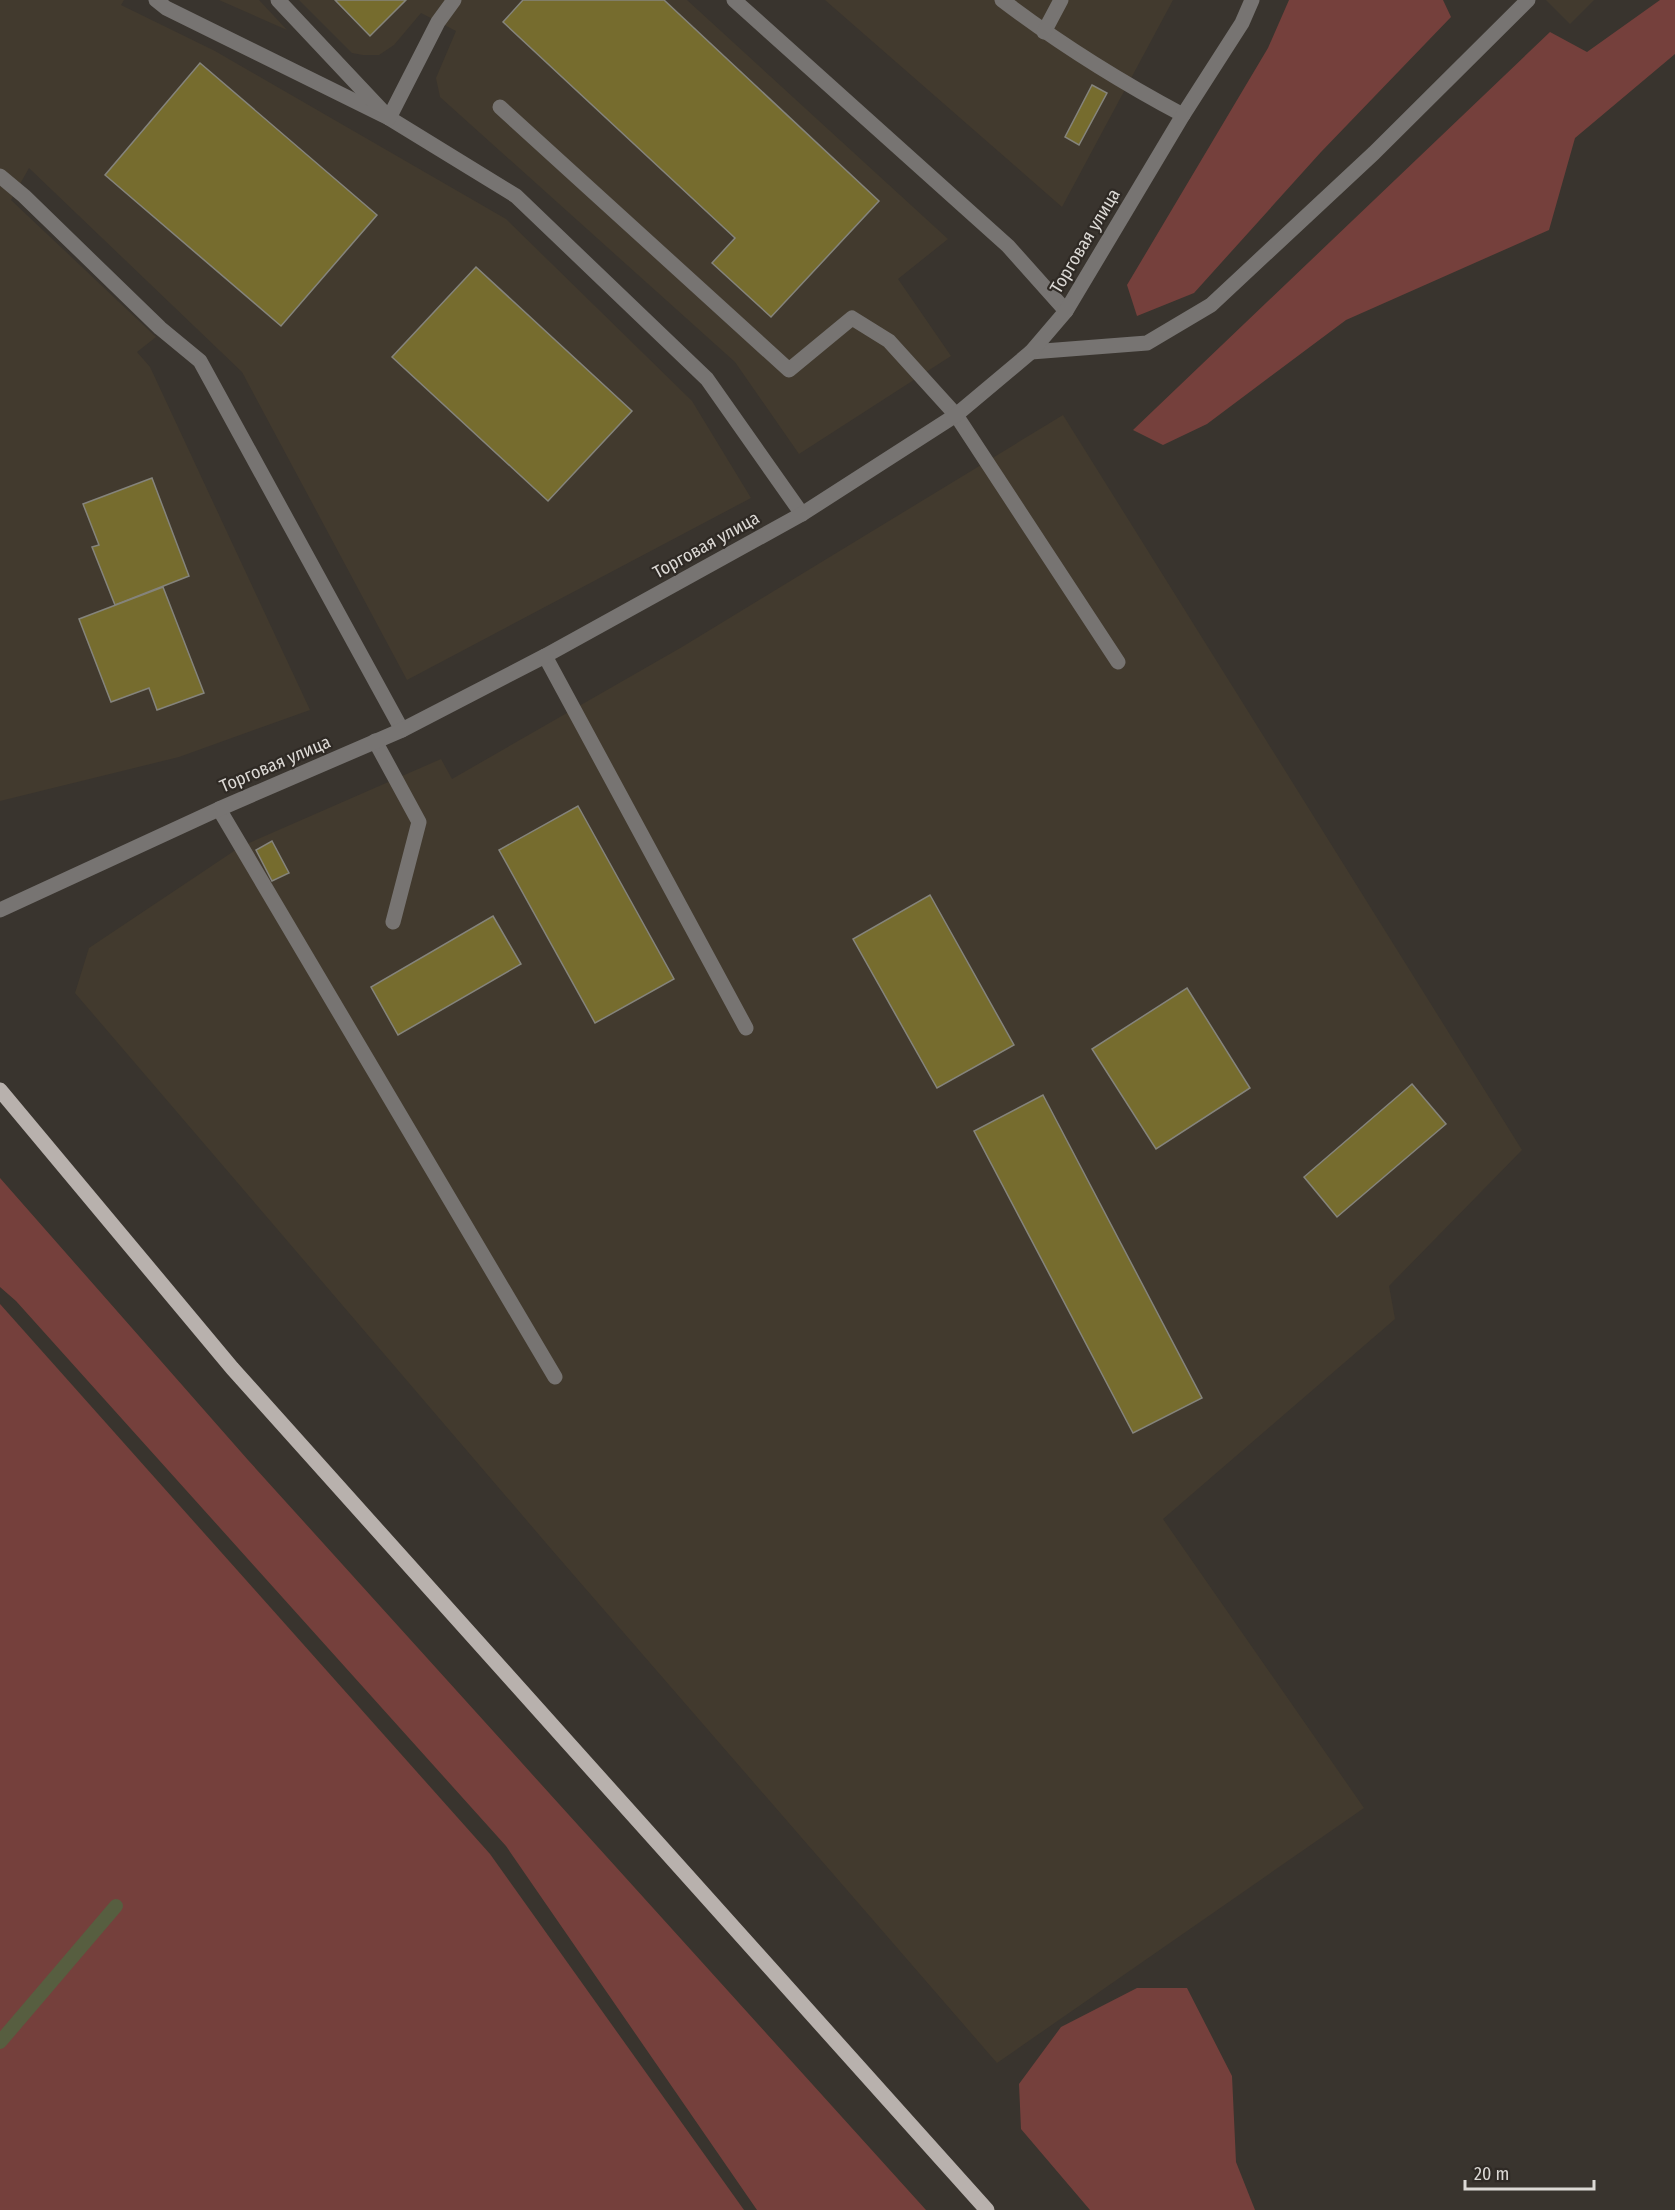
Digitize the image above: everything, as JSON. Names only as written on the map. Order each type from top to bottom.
[{"type":"main road","points":[[0,1090],[232,1368],[987,2210]]},
{"type":"street","points":[[156,0],[166,8],[389,118],[516,195],[707,379],[802,514]]},
{"type":"street","points":[[278,0],[389,118]]},
{"type":"street","points":[[389,118],[438,22],[454,0]]},
{"type":"street","points":[[734,0],[1008,246],[1066,311]]},
{"type":"street","points":[[1002,0],[1044,32],[1126,85],[1184,114]]},
{"type":"street","points":[[1044,32],[1061,0]]},
{"type":"street","name":"Торговая улица","points":[[0,910],[219,809],[402,730],[545,656],[802,514],[956,415],[1031,352],[1066,311],[1184,114],[1242,23],[1252,0]]},
{"type":"street","points":[[1031,352],[1147,343],[1211,305],[1374,153],[1528,0]]},
{"type":"street","points":[[500,107],[789,370],[852,318],[889,341],[956,415],[1118,662]]},
{"type":"street","points":[[0,176],[24,195],[160,328],[200,361],[402,730]]},
{"type":"street","points":[[545,656],[746,1028]]},
{"type":"street","points":[[375,741],[418,822],[393,922]]},
{"type":"street","points":[[219,809],[555,1377]]},
{"type":"shaded area","points":[[0,0],[124,0],[121,5],[215,51],[506,219],[692,401],[751,498],[407,680],[242,372],[29,168],[11,200],[156,337],[137,352],[150,367],[310,710],[179,757],[0,801]]},
{"type":"shaded area","points":[[219,0],[259,0],[287,30]]},
{"type":"shaded area","points":[[299,0],[687,0],[948,239],[898,279],[951,356],[799,454],[735,362],[440,97],[436,78],[456,31],[421,13],[394,45],[379,55],[352,53]]},
{"type":"shaded area","points":[[825,0],[1173,0],[1062,207]]},
{"type":"shaded area","points":[[1289,0],[1443,0],[1451,17],[1321,152],[1194,293],[1137,316],[1127,285],[1268,48]]},
{"type":"shaded area","points":[[1546,0],[1594,0],[1570,24]]},
{"type":"shaded area","points":[[1660,0],[1675,0],[1675,54],[1575,138],[1549,230],[1346,320],[1207,424],[1163,445],[1133,430],[1550,32],[1587,52]]},
{"type":"shaded area","points":[[1063,415],[1522,1150],[1389,1286],[1395,1319],[1163,1519],[1364,1808],[997,2063],[552,1550],[75,993],[89,948],[240,847],[441,759],[452,779],[682,647]]},
{"type":"shaded area","points":[[0,1178],[248,1460],[926,2210],[757,2210],[506,1846],[16,1301],[0,1287]]},
{"type":"shaded area","points":[[0,1304],[490,1854],[744,2210],[0,2210]]},
{"type":"shaded area","points":[[1137,1988],[1187,1988],[1232,2076],[1236,2162],[1255,2210],[1090,2210],[1021,2129],[1019,2084],[1061,2027]]},
{"type":"building","points":[[335,0],[406,0],[370,36]]},
{"type":"building","points":[[523,0],[664,0],[879,201],[771,317],[712,263],[735,238],[503,22]]},
{"type":"building","points":[[200,63],[377,215],[281,326],[105,175]]},
{"type":"building","points":[[1092,85],[1107,93],[1079,145],[1065,137]]},
{"type":"building","points":[[476,267],[632,411],[548,501],[392,357]]},
{"type":"building","points":[[152,478],[189,576],[115,605],[92,547],[99,545],[83,504]]},
{"type":"building","points":[[163,587],[204,693],[157,710],[149,688],[111,702],[79,619]]},
{"type":"building","points":[[578,806],[674,979],[595,1023],[499,850]]},
{"type":"building","points":[[272,841],[289,873],[272,881],[256,850]]},
{"type":"building","points":[[930,895],[1014,1045],[937,1088],[853,939]]},
{"type":"building","points":[[493,916],[521,964],[398,1035],[371,987]]},
{"type":"building","points":[[1187,988],[1250,1088],[1156,1149],[1092,1049]]},
{"type":"building","points":[[1412,1084],[1446,1124],[1337,1217],[1304,1177]]},
{"type":"building","points":[[1043,1095],[1202,1398],[1133,1433],[974,1131]]},
{"type":"waterway","points":[[0,2042],[116,1906]]}]
